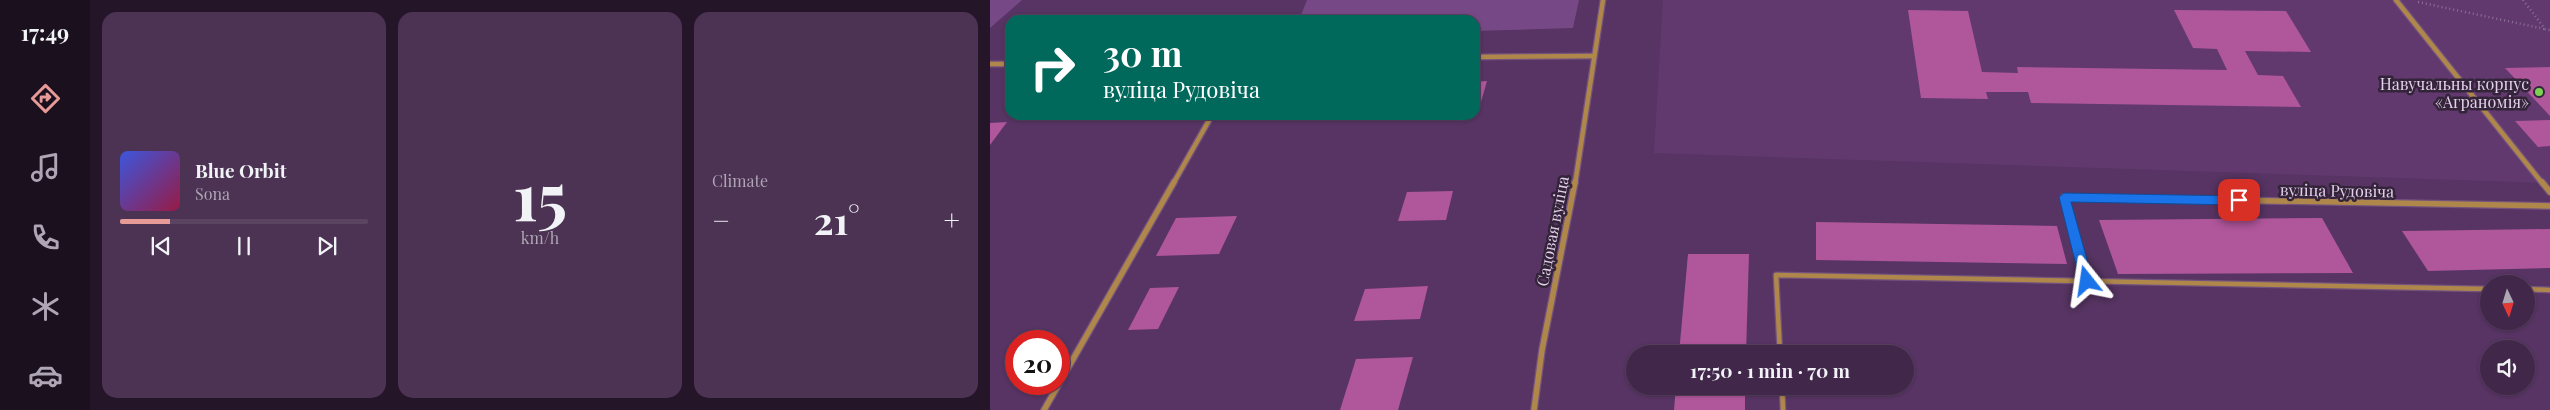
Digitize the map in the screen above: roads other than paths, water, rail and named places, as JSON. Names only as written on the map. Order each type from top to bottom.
[{"type":"street","name":"Садовая вуліца","points":[[1534,410],[1542,350],[1573,195],[1603,0]]},
{"type":"street","points":[[2396,0],[2550,192]]},
{"type":"street","points":[[1480,57],[1594,56]]},
{"type":"street","points":[[990,64],[1005,64]]},
{"type":"street","points":[[1044,410],[1209,120]]},
{"type":"street","name":"вуліца Рудовіча","points":[[2064,197],[2550,206]]},
{"type":"lane","points":[[2064,197],[2087,281]]},
{"type":"lane","points":[[1780,345],[1776,275],[2480,289]]},
{"type":"lane","points":[[2535,289],[2550,290]]},
{"type":"lane","points":[[1782,395],[1783,410]]},
{"type":"place","name":"Навучальны корпус «Аграномія»","points":[[2539,92]]}]
